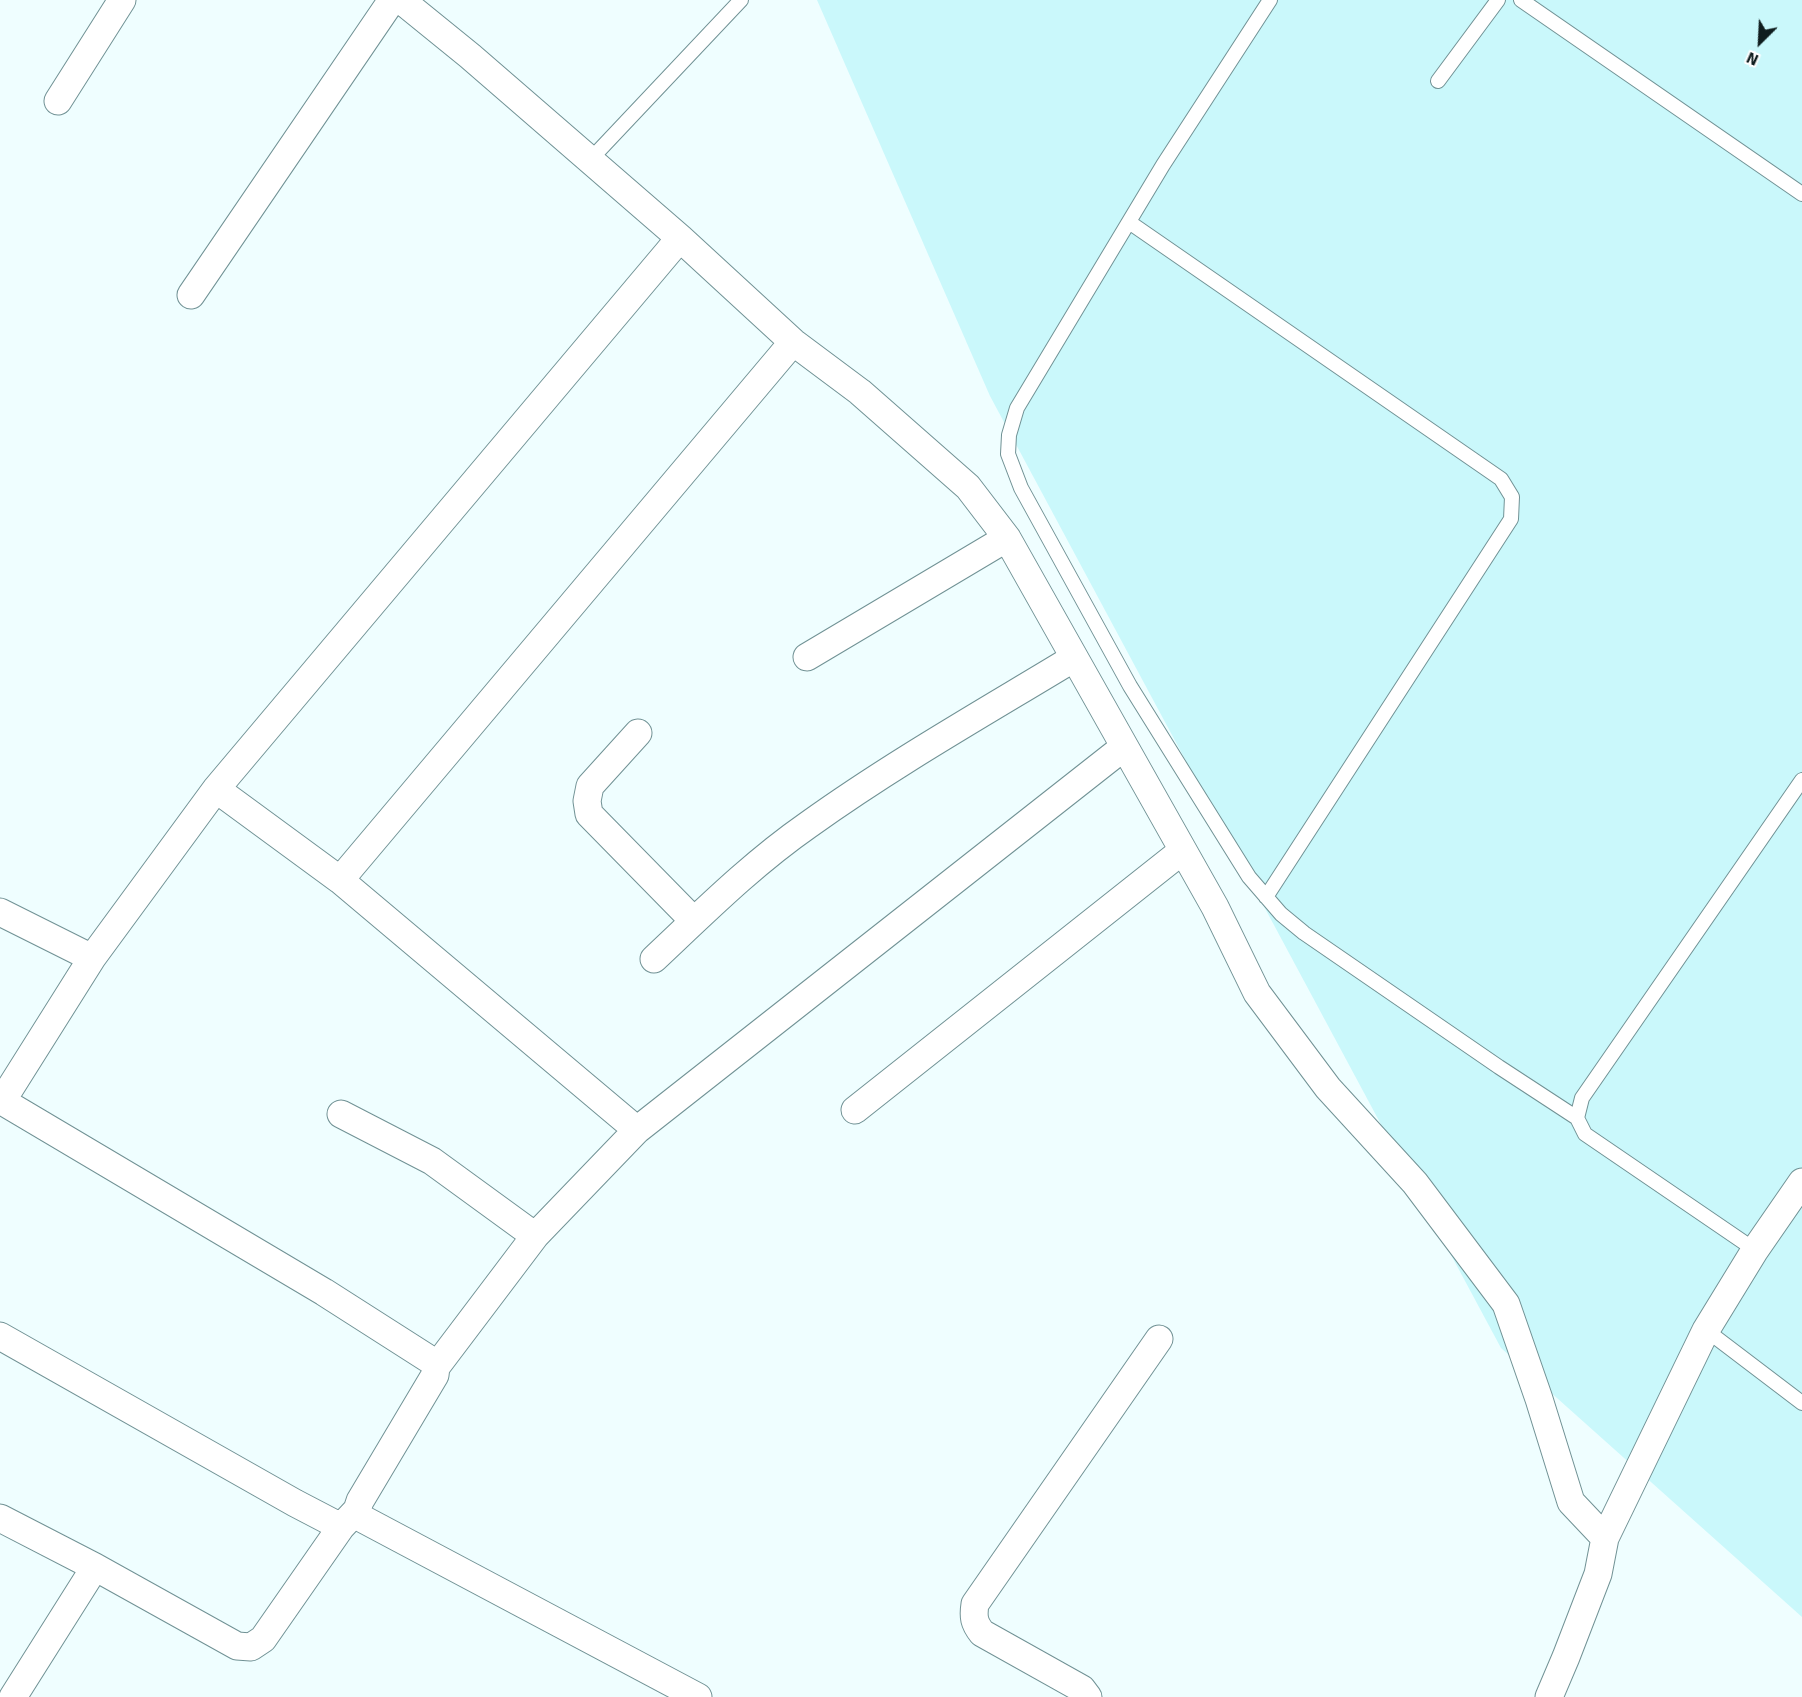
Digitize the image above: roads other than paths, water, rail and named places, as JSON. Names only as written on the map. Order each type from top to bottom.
[{"type":"street","points":[[58,101],[122,0]]},
{"type":"street","points":[[191,295],[392,0]]},
{"type":"street","points":[[400,0],[470,56],[680,238],[793,342],[860,392],[968,487],[1007,538],[1215,907],[1257,993],[1328,1088],[1415,1183],[1506,1304],[1571,1502],[1605,1538]]},
{"type":"street","points":[[436,1366],[432,1361],[324,1292],[1,1101],[92,958],[216,789],[680,238]]},
{"type":"street","points":[[340,880],[793,342]]},
{"type":"street","points":[[807,657],[1007,538]]},
{"type":"street","points":[[654,959],[743,875],[807,826],[858,791],[1074,658]]},
{"type":"street","points":[[638,733],[590,786],[586,801],[589,814],[694,921]]},
{"type":"street","points":[[0,1518],[95,1567],[237,1646],[250,1647],[263,1639],[360,1501],[435,1375],[436,1366],[535,1236],[637,1130],[1124,747]]},
{"type":"street","points":[[216,789],[340,880],[637,1130]]},
{"type":"street","points":[[855,1110],[1182,851]]},
{"type":"street","points":[[0,912],[92,958]]},
{"type":"street","points":[[341,1114],[432,1161],[535,1236]]},
{"type":"street","points":[[1549,1697],[1598,1574],[1605,1538],[1706,1330],[1755,1250],[1802,1182]]},
{"type":"street","points":[[0,1336],[296,1503],[349,1518],[361,1518],[698,1697]]},
{"type":"street","points":[[1088,1697],[1082,1689],[982,1633],[976,1626],[973,1616],[975,1604],[1159,1340]]},
{"type":"street","points":[[13,1697],[95,1567]]},
{"type":"lane","points":[[590,160],[741,0]]},
{"type":"lane","points":[[1270,0],[1163,165],[1017,408],[1009,435],[1008,454],[1021,488],[1130,686],[1249,877],[1281,914],[1304,933],[1498,1067],[1577,1118],[1585,1134],[1755,1250]]},
{"type":"lane","points":[[1438,81],[1498,0]]},
{"type":"lane","points":[[1521,0],[1802,194]]},
{"type":"lane","points":[[1129,222],[1501,479],[1512,497],[1511,519],[1266,897]]},
{"type":"lane","points":[[1577,1118],[1582,1098],[1802,780]]},
{"type":"lane","points":[[1706,1330],[1802,1403]]}]
